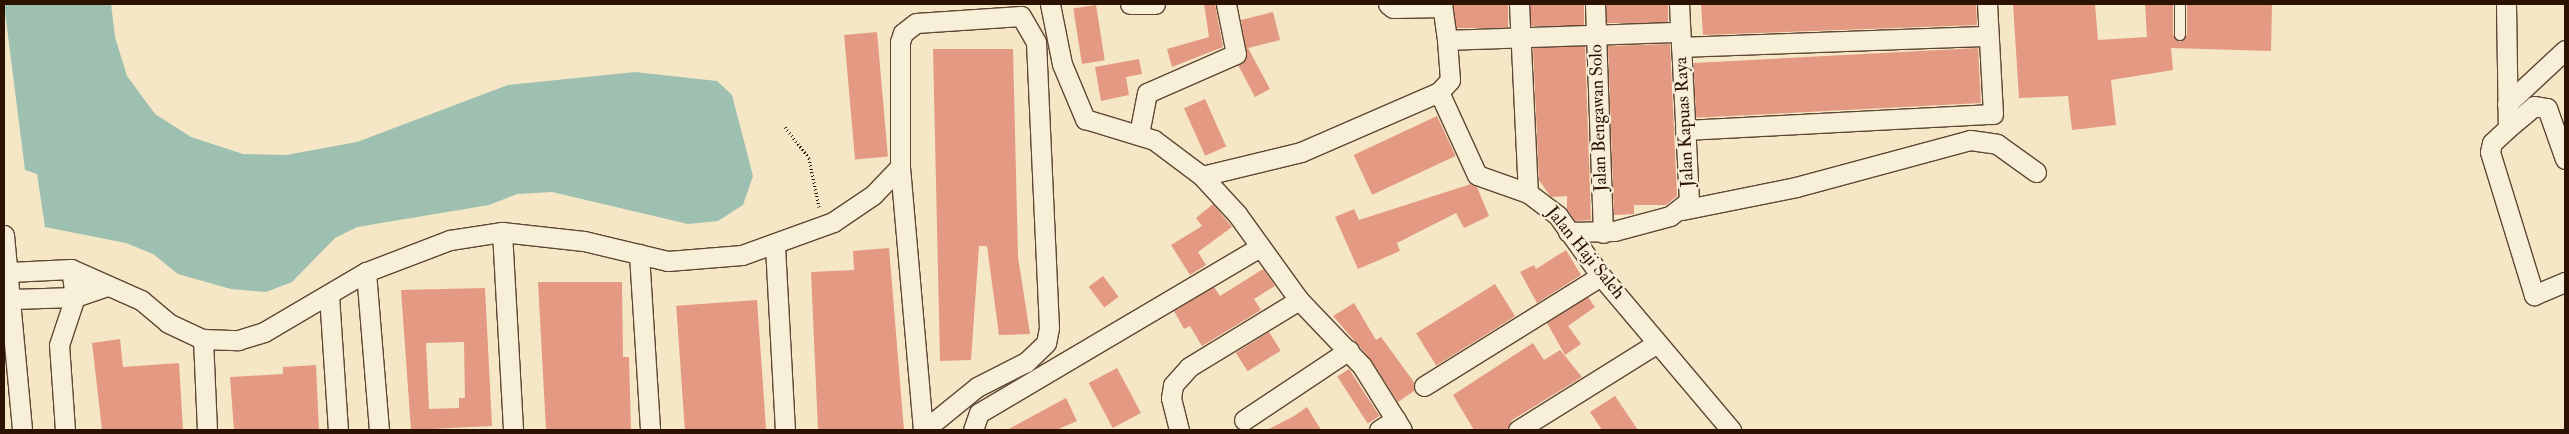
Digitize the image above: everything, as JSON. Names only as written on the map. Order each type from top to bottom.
[{"type":"street","points":[[1050,4],[1062,64],[1079,112],[1085,119],[1139,134],[1202,176],[1260,247],[1298,300],[1349,350],[1399,424],[1379,430]]},
{"type":"street","points":[[1130,4],[1155,4]]},
{"type":"street","points":[[1139,134],[1147,93],[1236,54],[1226,4]]},
{"type":"street","points":[[1202,176],[1301,152],[1439,92],[1450,80],[1442,5],[1392,8],[1388,4]]},
{"type":"street","points":[[1518,4],[1528,193]]},
{"type":"street","name":"Jalan Bengawan Solo","points":[[1595,4],[1603,232]]},
{"type":"street","name":"Jalan Kapuas Raya","points":[[1568,232],[1603,232],[1682,210],[1689,200],[1679,4]]},
{"type":"street","points":[[1685,130],[1988,115],[1994,110],[1988,36],[1988,4]]},
{"type":"street","points":[[2506,4],[2508,128]]},
{"type":"street","points":[[1021,16],[1036,42],[1049,328],[1046,343],[1026,362],[977,387],[923,430],[900,168],[903,33],[916,23],[1021,16]]},
{"type":"street","points":[[1447,40],[1596,37],[1680,39],[1988,36]]},
{"type":"street","points":[[2507,104],[2565,50]]},
{"type":"street","name":"Jalan Haji Saleh","points":[[1439,92],[1477,175],[1528,193],[1558,216],[1601,276],[1731,430]]},
{"type":"street","points":[[2564,285],[2534,295],[2490,152],[2492,143],[2534,106],[2547,108],[2565,159]]},
{"type":"street","points":[[1682,210],[1796,187],[1970,140],[1997,144],[2036,172]]},
{"type":"street","points":[[9,272],[71,270],[141,300],[168,323],[203,339],[252,338],[366,272],[450,240],[502,232],[584,241],[639,254],[691,262],[775,246],[823,226],[867,200],[900,168]]},
{"type":"street","points":[[502,232],[513,430]]},
{"type":"street","points":[[4,235],[12,299],[12,408],[22,430]]},
{"type":"street","points":[[775,246],[785,430]]},
{"type":"street","points":[[973,430],[979,413],[1260,247]]},
{"type":"street","points":[[639,254],[650,430]]},
{"type":"street","points":[[65,430],[59,345],[75,297],[71,270]]},
{"type":"street","points":[[366,272],[379,430]]},
{"type":"street","points":[[1424,386],[1601,276]]},
{"type":"street","points":[[12,299],[75,297],[107,286]]},
{"type":"street","points":[[329,295],[338,430]]},
{"type":"street","points":[[1178,430],[1171,398],[1174,385],[1189,367],[1298,300]]},
{"type":"street","points":[[203,339],[207,430]]},
{"type":"street","points":[[1518,430],[1545,423],[1657,343]]},
{"type":"street","points":[[1244,420],[1349,350]]},
{"type":"lane","points":[[2180,4],[2180,35]]},
{"type":"path","points":[[785,127],[809,158],[823,226]]},
{"type":"shaded area","points":[[4,4],[111,4],[115,37],[127,76],[155,114],[191,137],[243,154],[286,155],[357,142],[508,85],[635,72],[717,81],[732,95],[753,176],[743,205],[718,221],[688,224],[552,192],[517,194],[489,205],[357,227],[335,238],[292,282],[266,292],[231,289],[178,274],[153,254],[126,243],[45,227],[37,174],[25,170]]},
{"type":"building","points":[[1204,4],[1215,4],[1223,47],[1172,67],[1167,49],[1209,37]]},
{"type":"building","points":[[1453,4],[1508,4],[1508,28],[1453,28]]},
{"type":"building","points":[[1530,4],[1584,4],[1584,26],[1530,26]]},
{"type":"building","points":[[1606,4],[1668,4],[1668,23],[1606,23]]},
{"type":"building","points":[[1701,4],[1976,4],[1977,25],[1703,35]]},
{"type":"building","points":[[2013,4],[2095,4],[2098,40],[2147,37],[2145,4],[2173,4],[2173,35],[2180,42],[2187,35],[2187,4],[2272,4],[2271,51],[2171,48],[2173,70],[2111,80],[2116,125],[2072,130],[2068,96],[2019,98]]},
{"type":"building","points":[[1096,5],[1105,60],[1082,64],[1073,9]]},
{"type":"building","points":[[1273,12],[1280,40],[1248,48],[1270,89],[1255,97],[1238,65],[1247,56],[1241,20]]},
{"type":"building","points":[[877,32],[888,157],[855,159],[844,35]]},
{"type":"building","points":[[1670,44],[1677,196],[1666,205],[1634,205],[1634,214],[1614,215],[1608,46]]},
{"type":"building","points":[[1585,46],[1591,220],[1575,221],[1567,209],[1567,196],[1551,197],[1539,180],[1533,48]]},
{"type":"building","points":[[1978,48],[1981,103],[1696,118],[1693,63]]},
{"type":"building","points":[[933,49],[1013,49],[1018,257],[1030,334],[999,335],[987,246],[979,246],[971,360],[940,361]]},
{"type":"building","points":[[1139,59],[1142,74],[1126,77],[1129,95],[1101,101],[1095,67]]},
{"type":"building","points":[[1205,99],[1226,147],[1205,156],[1184,108]]},
{"type":"building","points":[[1437,116],[1456,156],[1372,195],[1354,155]]},
{"type":"building","points":[[1471,184],[1477,187],[1489,216],[1464,228],[1456,213],[1397,243],[1400,251],[1358,269],[1335,217],[1354,209],[1359,220]]},
{"type":"building","points":[[1213,204],[1232,227],[1198,252],[1206,265],[1190,275],[1171,245],[1202,226],[1196,218]]},
{"type":"building","points":[[889,248],[904,430],[818,430],[811,272],[854,270],[853,251]]},
{"type":"building","points":[[1566,250],[1581,275],[1537,303],[1520,272],[1534,265],[1536,269]]},
{"type":"building","points":[[1263,269],[1275,286],[1254,299],[1261,310],[1202,346],[1190,326],[1184,329],[1174,311],[1214,287],[1220,296]]},
{"type":"building","points":[[1103,276],[1119,297],[1104,308],[1089,287]]},
{"type":"building","points":[[538,282],[622,282],[623,357],[629,357],[631,430],[546,430]]},
{"type":"building","points":[[1495,284],[1515,316],[1436,366],[1416,333]]},
{"type":"building","points":[[485,288],[492,426],[411,430],[401,290]],"holes":[[[464,342],[465,398],[459,398],[459,408],[429,409],[426,343]]]},
{"type":"building","points":[[1588,297],[1595,307],[1568,326],[1581,344],[1565,355],[1547,323]]},
{"type":"building","points":[[757,300],[766,430],[685,430],[676,306]]},
{"type":"building","points":[[1354,303],[1376,340],[1381,337],[1414,382],[1414,391],[1398,402],[1371,360],[1333,316]]},
{"type":"building","points":[[1269,332],[1281,351],[1248,371],[1236,353]]},
{"type":"building","points":[[120,339],[123,367],[179,363],[183,430],[102,430],[92,343]]},
{"type":"building","points":[[1533,343],[1544,360],[1560,350],[1582,377],[1512,420],[1507,430],[1474,430],[1453,395]]},
{"type":"building","points":[[316,365],[319,430],[234,430],[230,377],[283,374],[283,367]]},
{"type":"building","points":[[1117,368],[1141,413],[1113,428],[1089,383]]},
{"type":"building","points":[[1349,369],[1379,416],[1368,424],[1337,377]]},
{"type":"building","points":[[1615,396],[1638,430],[1602,430],[1590,412]]},
{"type":"building","points":[[1066,398],[1077,421],[1056,430],[1007,430]]},
{"type":"building","points":[[1307,407],[1321,430],[1267,430],[1294,416]]}]
